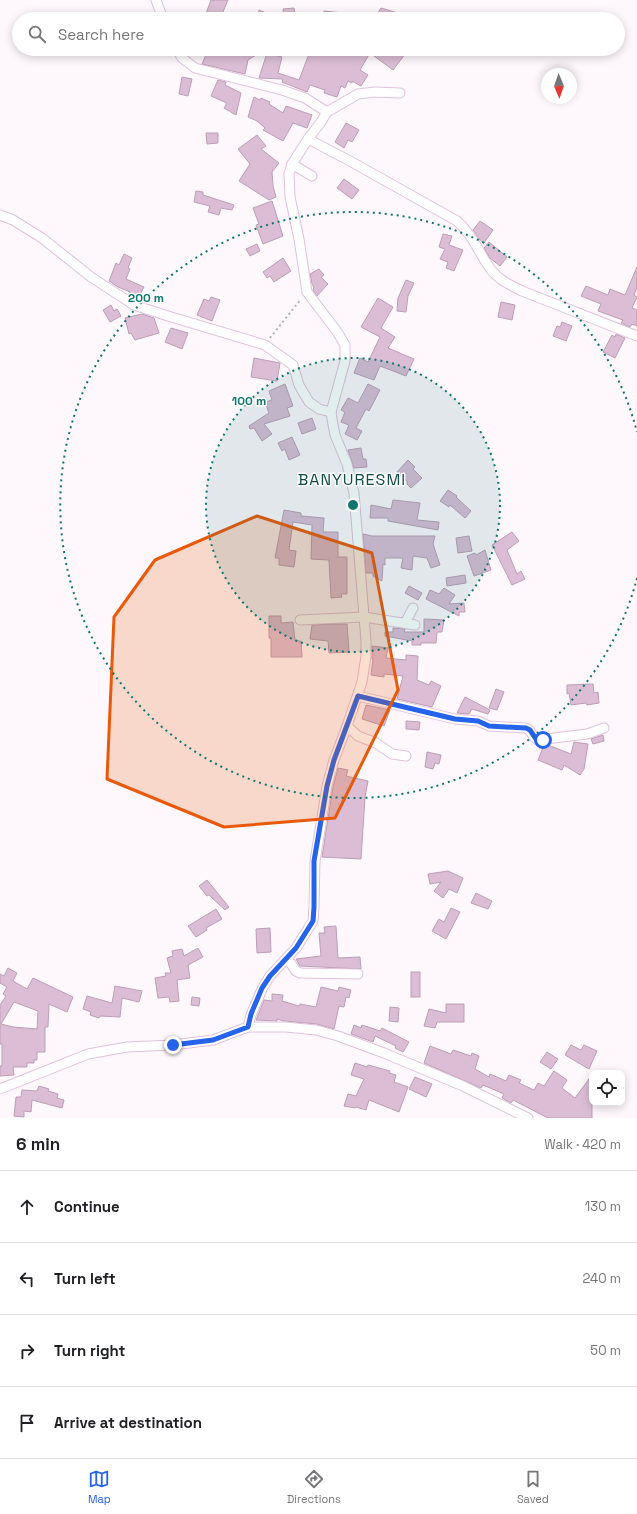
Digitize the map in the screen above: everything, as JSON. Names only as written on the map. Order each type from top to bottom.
[{"type":"street","points":[[156,0],[160,12]]},
{"type":"street","points":[[181,56],[195,68],[282,90],[305,98],[327,112]]},
{"type":"street","points":[[248,1027],[251,1014],[262,988],[270,976],[296,948],[313,921],[314,861],[318,834],[334,760],[358,696],[366,656],[353,488],[347,464],[335,435],[331,412],[345,361],[345,345],[338,333],[307,292],[299,239],[290,197],[289,174],[292,164],[308,139],[322,122],[327,112],[358,94],[375,92],[400,93]]},
{"type":"street","points":[[308,139],[350,160],[457,221],[470,235],[489,268],[509,285],[637,336]]},
{"type":"street","points":[[292,164],[312,176]]},
{"type":"street","points":[[0,215],[13,220],[42,238],[91,277],[134,305],[265,344],[293,365],[299,385],[309,402],[318,409],[331,412]]},
{"type":"street","points":[[406,623],[413,608]]},
{"type":"street","points":[[300,620],[364,617],[415,625]]},
{"type":"street","points":[[358,696],[455,719],[478,721],[489,726],[526,728],[530,730],[534,738],[538,740],[587,734],[604,728]]},
{"type":"street","points":[[347,726],[358,736],[376,743],[392,754],[406,756]]},
{"type":"street","points":[[287,958],[296,971],[300,973],[358,974]]},
{"type":"street","points":[[0,1089],[88,1054],[127,1047],[205,1042],[248,1027],[286,1027],[316,1030],[338,1036],[384,1053],[463,1086],[528,1118]]},
{"type":"path","points":[[265,344],[307,292]]},
{"type":"highlighted area","points":[[257,516],[372,553],[398,690],[335,818],[224,827],[107,779],[114,617],[155,560]]},
{"type":"building","points":[[211,0],[228,0],[223,12],[207,12]]},
{"type":"building","points":[[294,8],[295,12],[283,12],[283,9]]},
{"type":"building","points":[[381,8],[394,12],[378,12]]},
{"type":"building","points":[[205,56],[255,56],[248,60],[245,74],[202,64]]},
{"type":"building","points":[[266,56],[282,57],[278,73],[299,80],[308,56],[368,56],[360,70],[368,75],[361,86],[352,81],[352,83],[348,81],[345,88],[341,86],[337,97],[324,93],[325,90],[310,85],[307,92],[282,82],[283,79],[259,78]]},
{"type":"building","points":[[374,56],[404,56],[393,70]]},
{"type":"building","points":[[182,77],[192,79],[188,96],[179,94]]},
{"type":"building","points":[[218,80],[226,82],[225,85],[241,93],[236,115],[224,108],[227,103],[211,96]]},
{"type":"building","points":[[254,97],[270,102],[269,104],[283,113],[286,106],[312,115],[307,128],[293,123],[283,141],[263,130],[265,128],[257,121],[248,117]]},
{"type":"building","points":[[346,123],[359,130],[352,142],[348,140],[344,148],[335,142]]},
{"type":"building","points":[[206,133],[218,133],[218,143],[207,144]]},
{"type":"building","points":[[257,135],[266,146],[261,149],[279,163],[272,172],[273,186],[276,197],[269,200],[239,181],[250,164],[238,149]]},
{"type":"building","points":[[344,179],[359,190],[352,199],[337,188]]},
{"type":"building","points":[[196,191],[203,192],[203,195],[234,205],[232,210],[221,208],[219,215],[208,212],[210,206],[194,202]]},
{"type":"building","points":[[272,201],[283,236],[263,244],[256,225],[259,224],[253,208]]},
{"type":"building","points":[[480,221],[493,230],[484,243],[479,239],[473,230]]},
{"type":"building","points":[[443,234],[452,236],[449,245],[463,250],[454,271],[446,268],[448,262],[440,259],[445,249],[439,247]]},
{"type":"building","points":[[489,242],[507,257],[500,266],[490,258],[484,248]]},
{"type":"building","points":[[257,244],[260,251],[250,256],[246,249]]},
{"type":"building","points":[[124,254],[132,258],[126,279],[144,287],[137,300],[129,294],[130,292],[109,281],[116,263],[119,265]]},
{"type":"building","points":[[283,258],[291,271],[274,282],[270,276],[267,278],[263,272]]},
{"type":"building","points":[[637,267],[637,288],[634,295],[637,297],[632,308],[637,310],[637,326],[632,324],[630,327],[621,323],[623,320],[598,311],[601,304],[581,296],[586,286],[608,295],[610,289],[625,295]]},
{"type":"building","points":[[319,269],[324,275],[321,277],[328,284],[317,296],[313,290],[314,287],[310,274]]},
{"type":"building","points":[[406,280],[414,283],[408,296],[406,312],[397,311],[398,298]]},
{"type":"building","points":[[211,297],[220,300],[212,321],[197,315],[204,299],[209,301]]},
{"type":"building","points":[[378,298],[393,307],[381,328],[395,337],[388,348],[414,359],[406,376],[380,366],[374,380],[354,373],[360,358],[368,362],[380,337],[361,327]]},
{"type":"building","points":[[501,302],[515,305],[512,320],[498,317]]},
{"type":"building","points":[[111,305],[114,311],[117,309],[121,316],[110,322],[103,310]]},
{"type":"building","points":[[142,314],[154,318],[159,333],[135,340],[131,333],[129,334],[125,318]]},
{"type":"building","points":[[562,322],[572,326],[566,341],[553,336],[557,326],[560,327]]},
{"type":"building","points":[[171,328],[188,333],[182,349],[165,342]]},
{"type":"building","points":[[616,334],[625,338],[615,358],[603,352],[612,335],[615,337]]},
{"type":"building","points":[[254,358],[280,363],[277,381],[251,377]]},
{"type":"building","points":[[285,384],[293,406],[287,408],[290,416],[264,424],[272,434],[262,441],[254,428],[250,429],[249,426],[269,413],[265,402],[272,400],[269,391]]},
{"type":"building","points":[[368,384],[380,390],[369,411],[366,409],[356,428],[362,431],[357,440],[345,434],[349,425],[341,422],[345,412],[341,410],[348,398],[358,403]]},
{"type":"building","points":[[312,418],[316,429],[302,434],[298,423]]},
{"type":"building","points":[[292,437],[300,455],[289,460],[285,449],[282,451],[278,443]]},
{"type":"building","points":[[361,448],[363,459],[366,459],[367,467],[354,468],[348,450]]},
{"type":"building","points":[[408,460],[415,467],[413,469],[422,478],[411,488],[407,484],[407,481],[397,472]]},
{"type":"building","points":[[448,490],[457,496],[456,497],[471,511],[465,518],[450,505],[449,507],[440,501]]},
{"type":"building","points":[[393,500],[420,503],[417,520],[439,522],[438,530],[388,521],[388,518],[370,518],[371,505],[391,509]]},
{"type":"building","points":[[284,510],[301,513],[301,516],[324,518],[323,532],[338,532],[338,557],[347,557],[347,594],[341,594],[342,597],[331,598],[329,560],[311,559],[312,525],[293,522],[289,550],[296,551],[294,567],[279,565],[279,558],[275,558]]},
{"type":"building","points":[[512,532],[519,541],[507,550],[517,574],[521,571],[525,579],[512,585],[492,545]]},
{"type":"building","points":[[363,534],[372,536],[435,536],[433,544],[440,565],[431,568],[427,558],[413,556],[412,570],[401,568],[403,558],[385,558],[385,565],[383,564],[382,581],[373,576],[373,573],[366,573]]},
{"type":"building","points":[[469,536],[472,551],[458,553],[456,538]]},
{"type":"building","points":[[485,550],[491,570],[474,576],[467,556],[475,553],[476,555]]},
{"type":"building","points":[[465,575],[466,583],[447,586],[446,578]]},
{"type":"building","points":[[409,586],[422,593],[418,600],[405,593]]},
{"type":"building","points":[[444,588],[455,595],[449,604],[464,603],[465,612],[459,612],[459,616],[426,599],[430,590],[439,594]]},
{"type":"building","points":[[269,616],[281,616],[281,623],[293,622],[295,641],[301,641],[302,657],[271,657]]},
{"type":"building","points":[[424,619],[444,620],[442,632],[437,632],[436,643],[421,643],[421,645],[412,645],[412,641],[385,636],[385,632],[393,632],[393,628],[405,629],[404,632],[424,632]]},
{"type":"building","points":[[347,624],[349,652],[329,653],[328,641],[310,639],[312,625]]},
{"type":"building","points":[[372,646],[388,648],[386,658],[406,660],[406,655],[418,656],[417,680],[429,685],[431,681],[441,686],[432,707],[397,699],[403,676],[384,674],[384,677],[371,675],[373,659]]},
{"type":"building","points":[[593,684],[594,693],[598,692],[599,703],[571,705],[569,693],[567,694],[567,685]]},
{"type":"building","points":[[496,689],[504,692],[497,710],[489,708]]},
{"type":"building","points":[[465,697],[490,710],[488,714],[472,709],[469,714],[457,713]]},
{"type":"building","points":[[366,705],[390,710],[384,726],[362,719]]},
{"type":"building","points":[[406,721],[420,722],[419,730],[406,729]]},
{"type":"building","points":[[603,735],[604,741],[593,744],[591,739]]},
{"type":"building","points":[[574,742],[588,744],[584,769],[580,775],[564,765],[562,770],[538,760],[544,745],[548,745],[571,754]]},
{"type":"building","points":[[427,752],[441,755],[439,764],[435,763],[433,769],[425,767]]},
{"type":"building","points":[[338,768],[348,770],[346,776],[368,781],[365,797],[361,859],[322,857],[333,787]]},
{"type":"building","points":[[448,871],[463,878],[457,893],[449,889],[443,898],[434,891],[441,882],[430,884],[428,874]]},
{"type":"building","points":[[207,880],[229,907],[225,910],[209,895],[207,896],[199,886]]},
{"type":"building","points":[[476,893],[492,901],[488,909],[471,903]]},
{"type":"building","points":[[451,908],[460,912],[446,939],[432,931],[439,919],[444,922]]},
{"type":"building","points":[[216,909],[222,919],[206,928],[207,930],[196,937],[188,926]]},
{"type":"building","points":[[336,926],[338,958],[360,957],[361,969],[300,966],[296,959],[321,956],[319,933],[325,933],[324,927]]},
{"type":"building","points":[[270,928],[271,952],[257,953],[256,929]]},
{"type":"building","points":[[198,948],[203,957],[188,965],[190,978],[177,980],[179,1001],[170,1002],[169,997],[158,998],[155,978],[166,976],[165,973],[171,973],[167,958],[173,956],[172,951],[182,949],[184,956]]},
{"type":"building","points":[[8,968],[17,973],[13,981],[27,989],[33,978],[73,997],[67,1012],[49,1004],[48,1027],[45,1027],[45,1052],[37,1052],[37,1060],[34,1060],[34,1063],[27,1063],[27,1067],[13,1067],[14,1075],[0,1076],[0,1066],[2,1066],[2,1044],[0,1044],[0,1005],[6,996],[3,994],[7,987],[0,983],[0,974],[4,976]],"holes":[[[14,1002],[38,1011],[37,1029],[13,1027],[1,1024]]]},
{"type":"building","points":[[411,972],[420,972],[420,997],[411,997]]},
{"type":"building","points":[[115,986],[142,991],[139,1002],[122,998],[120,1017],[100,1016],[99,1018],[90,1015],[91,1012],[83,1009],[87,996],[112,1003]]},
{"type":"building","points":[[321,987],[338,991],[339,987],[351,990],[349,998],[346,997],[344,1007],[339,1006],[334,1029],[317,1024],[277,1019],[277,1021],[256,1020],[264,1000],[272,1001],[272,994],[283,995],[282,1001],[299,1006],[300,1004],[316,1007]]},
{"type":"building","points":[[192,997],[200,998],[199,1006],[191,1005]]},
{"type":"building","points":[[446,1004],[464,1004],[464,1022],[437,1022],[435,1028],[424,1026],[429,1009],[446,1013]]},
{"type":"building","points":[[390,1007],[399,1008],[398,1022],[389,1021]]},
{"type":"building","points":[[354,1025],[361,1028],[362,1025],[380,1031],[382,1028],[409,1042],[403,1052],[395,1048],[396,1046],[375,1036],[373,1042],[351,1034]]},
{"type":"building","points":[[571,1045],[581,1050],[584,1045],[597,1051],[589,1069],[565,1055]]},
{"type":"building","points":[[430,1046],[451,1054],[453,1050],[471,1056],[472,1053],[479,1056],[475,1069],[489,1077],[490,1074],[506,1081],[509,1075],[521,1080],[519,1083],[534,1090],[538,1083],[544,1086],[554,1071],[567,1080],[562,1088],[575,1098],[589,1079],[589,1106],[592,1106],[592,1118],[548,1118],[513,1100],[511,1103],[502,1098],[504,1094],[483,1085],[481,1088],[424,1063]]},
{"type":"building","points":[[547,1052],[558,1059],[551,1069],[540,1062]]},
{"type":"building","points":[[355,1063],[367,1067],[368,1065],[390,1071],[389,1073],[396,1075],[394,1082],[408,1087],[399,1112],[369,1100],[366,1110],[344,1106],[348,1094],[356,1096],[364,1079],[351,1075]]},
{"type":"building","points":[[415,1077],[432,1084],[426,1097],[409,1089]]},
{"type":"building","points":[[39,1086],[58,1094],[57,1098],[64,1100],[62,1108],[32,1100],[31,1112],[24,1111],[24,1117],[14,1116],[16,1097],[21,1097],[22,1090],[37,1091]]},
{"type":"district","name":"BANYURESMI","points":[[352,479]]},
{"type":"route","points":[[173,1045],[213,1040],[248,1027],[251,1014],[262,988],[270,976],[296,948],[313,921],[314,861],[327,786],[334,760],[358,696],[455,719],[478,721],[496,728],[528,728],[536,739],[543,740]]}]
